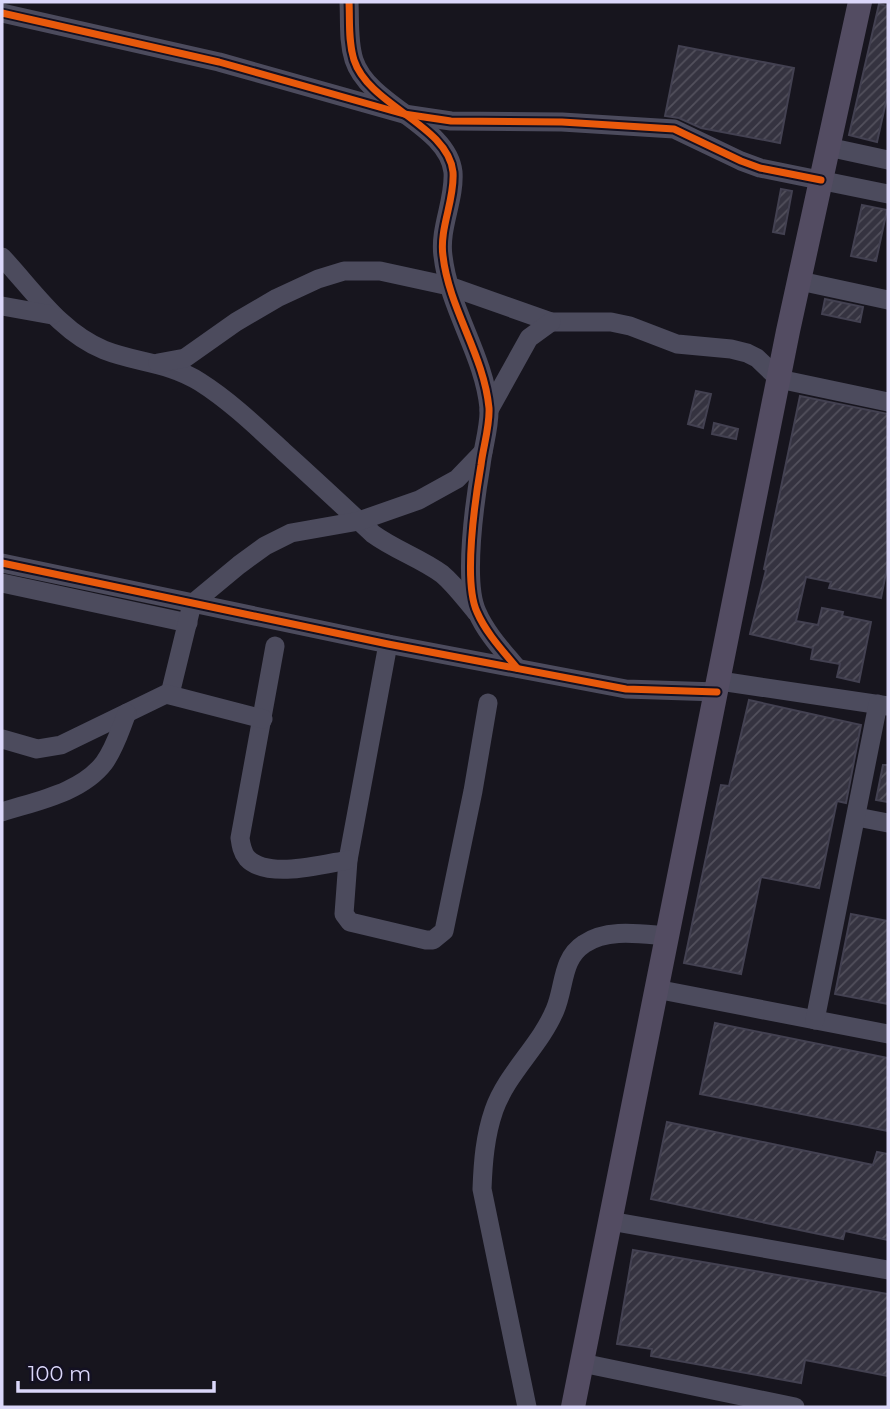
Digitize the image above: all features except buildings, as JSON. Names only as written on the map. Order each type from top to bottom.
[{"type":"main road","points":[[573,1407],[779,379],[860,2]]},
{"type":"street","points":[[349,2],[350,42],[359,73],[369,85],[433,137],[448,156],[453,172],[442,241],[443,256],[449,286],[485,386],[489,410],[476,497],[471,574],[477,612]]},
{"type":"street","points":[[2,13],[219,62],[404,114],[451,121],[562,122],[674,129],[751,164],[888,194]]},
{"type":"street","points":[[828,147],[888,160]]},
{"type":"street","points":[[2,257],[52,315],[84,339],[103,350],[158,363],[201,383],[251,421],[359,521],[393,548],[429,565],[444,576],[477,612],[490,635],[517,668]]},
{"type":"street","points":[[158,363],[185,358],[236,322],[277,298],[318,279],[344,271],[380,271],[449,286],[551,322],[611,322],[630,326],[677,344],[731,349],[757,358],[779,379],[888,402]]},
{"type":"street","points":[[800,281],[888,299]]},
{"type":"street","points":[[2,306],[52,315]]},
{"type":"street","points":[[489,410],[529,338],[551,322]]},
{"type":"street","points":[[170,694],[190,614],[265,546],[291,533],[359,521],[419,500],[457,479],[483,452]]},
{"type":"street","points":[[2,564],[190,614]]},
{"type":"street","points":[[2,583],[388,644],[626,689],[718,686],[883,705],[815,1020]]},
{"type":"street","points":[[388,644],[348,860],[344,914],[346,919],[426,940],[439,937],[444,931],[488,703]]},
{"type":"street","points":[[275,646],[240,838],[246,857],[254,864],[287,869],[348,860]]},
{"type":"street","points":[[2,739],[46,749],[61,745],[170,694],[263,719]]},
{"type":"street","points":[[5,810],[62,792],[86,781],[105,761],[127,713]]},
{"type":"street","points":[[857,817],[888,823]]},
{"type":"street","points":[[527,1407],[482,1189],[483,1158],[495,1109],[503,1090],[533,1050],[556,1009],[565,968],[571,955],[594,938],[614,934],[667,936]]},
{"type":"street","points":[[656,989],[888,1034]]},
{"type":"street","points":[[610,1221],[888,1269]]},
{"type":"street","points":[[582,1363],[795,1407]]},
{"type":"cycle path","points":[[349,2],[352,53],[362,76],[375,90],[438,141],[448,156],[453,172],[442,246],[446,276],[481,369],[489,408],[471,540],[473,599],[485,627],[517,668]]},
{"type":"cycle path","points":[[2,13],[219,62],[404,114],[451,121],[562,122],[674,129],[760,168],[821,180]]},
{"type":"cycle path","points":[[2,563],[388,644],[626,689],[717,692]]}]
